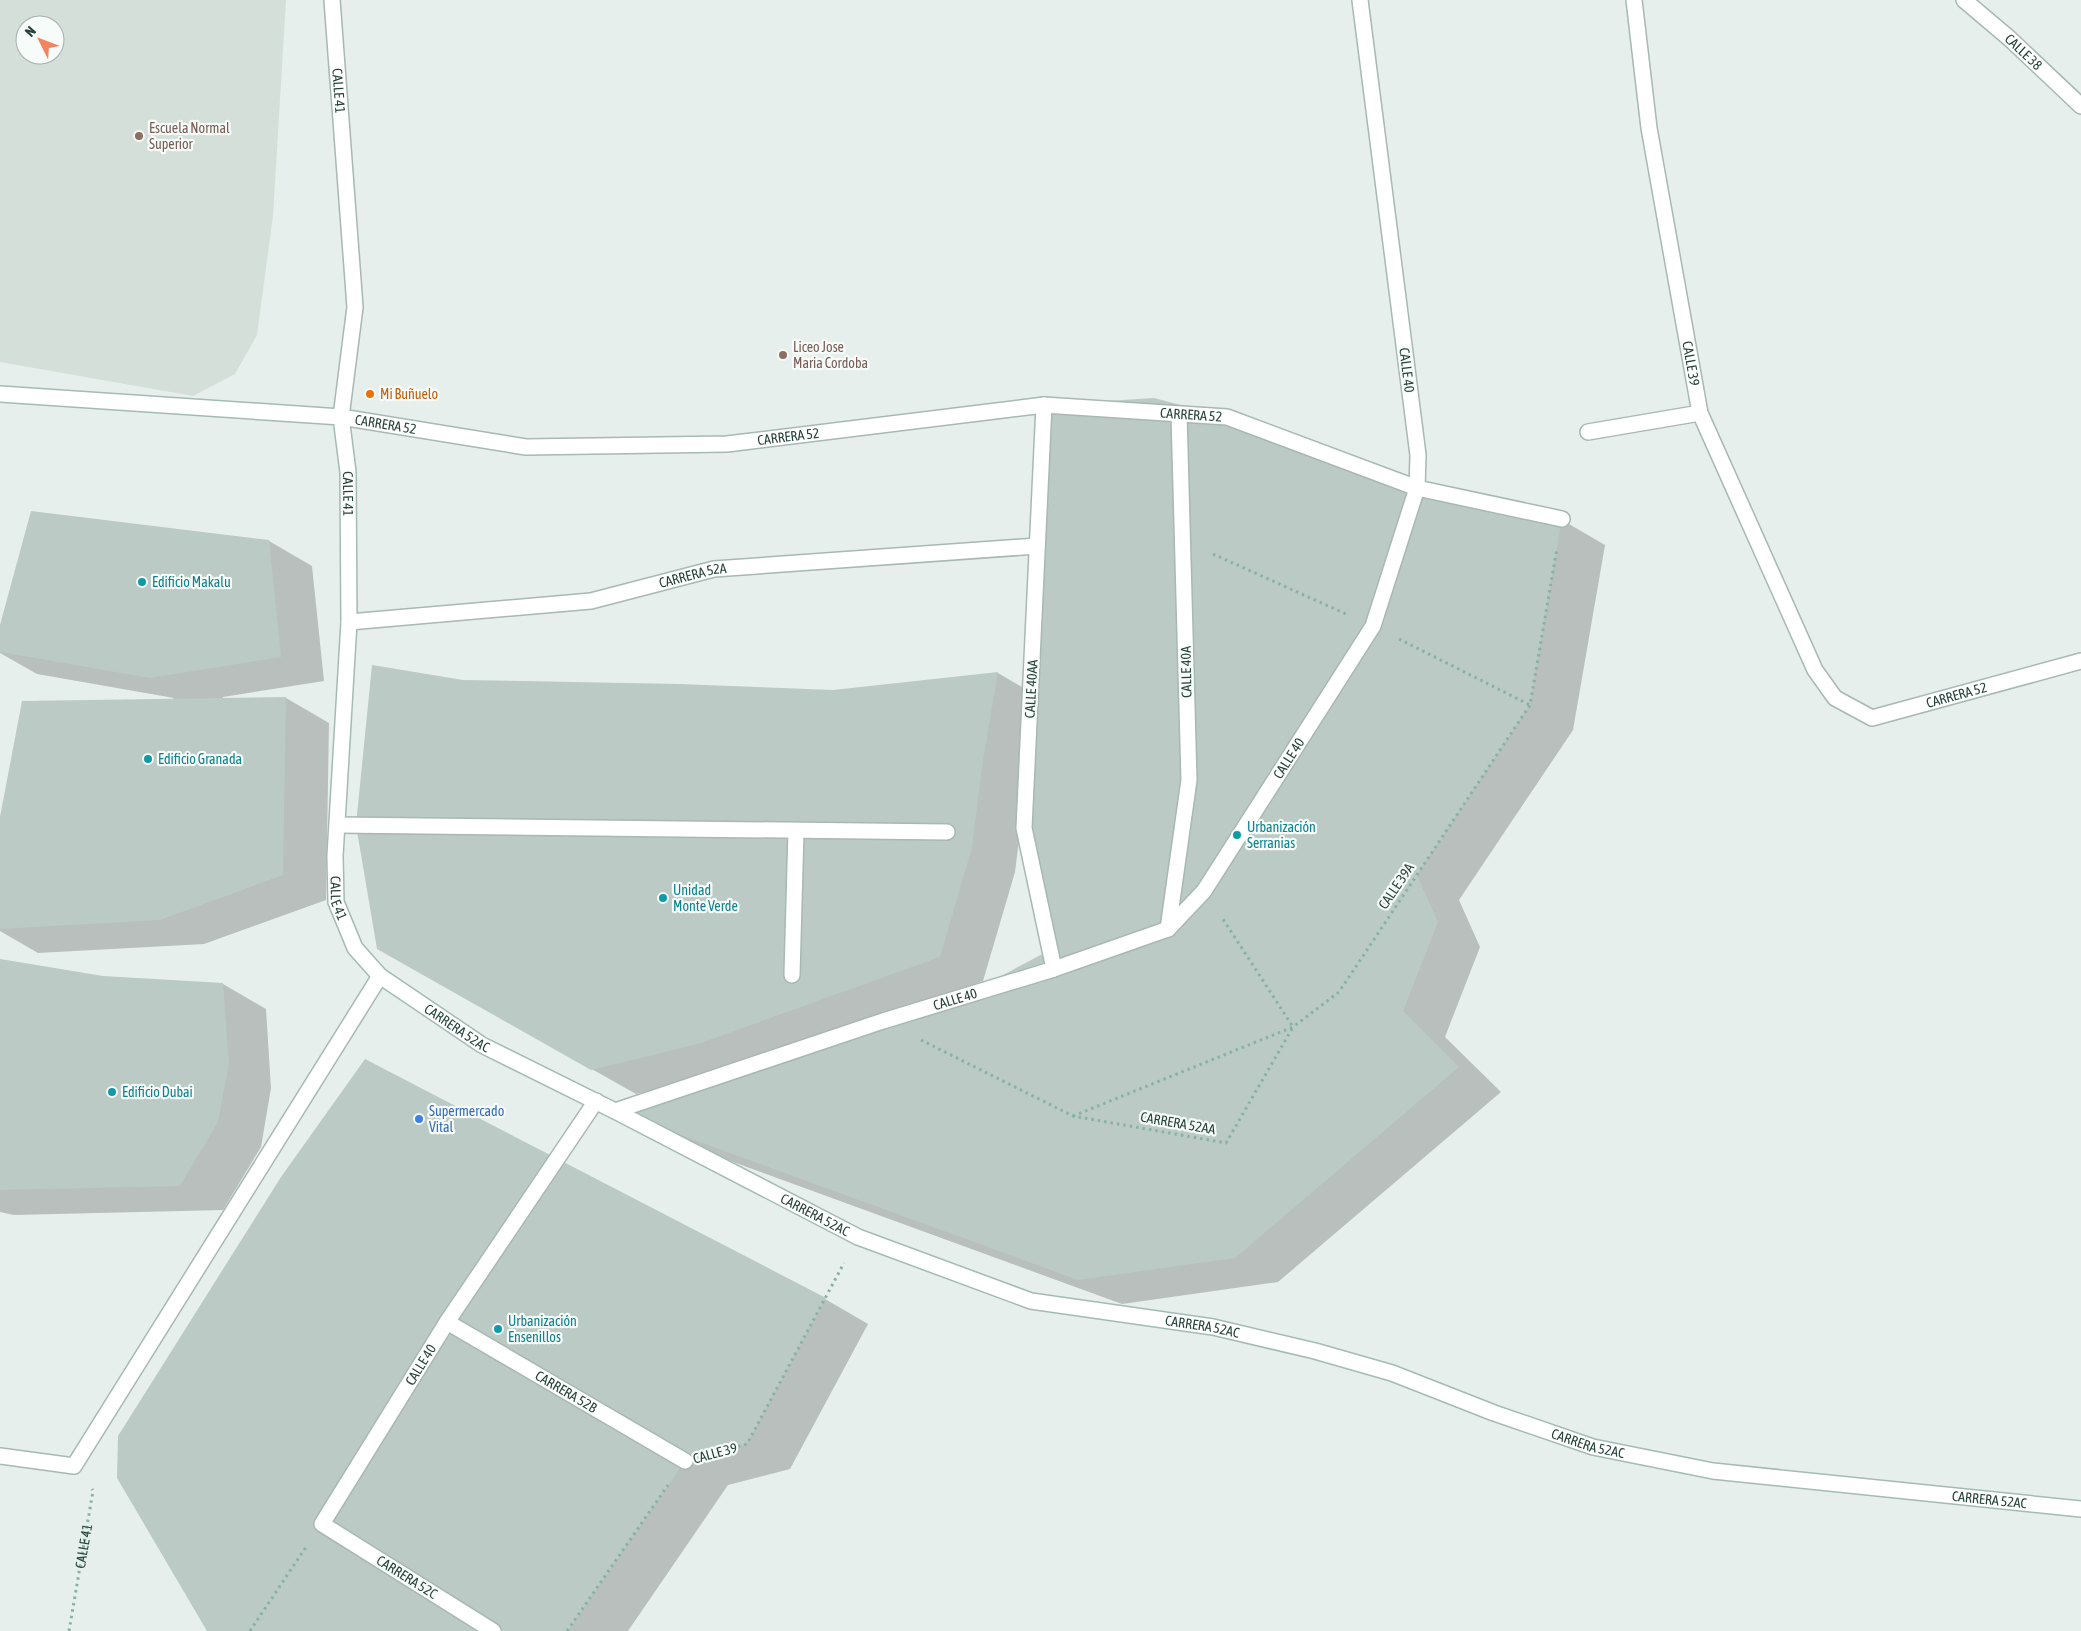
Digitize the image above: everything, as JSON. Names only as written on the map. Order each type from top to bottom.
[{"type":"street","name":"CALLE 41","points":[[332,0],[355,307],[341,417],[348,472],[349,622],[338,825],[334,856],[336,902],[354,948],[380,976]]},
{"type":"street","name":"CALLE 40","points":[[615,1111],[882,1021],[1054,969],[1168,929],[1204,891],[1373,626],[1417,488],[1418,455],[1360,0]]},
{"type":"street","name":"CALLE 39","points":[[1634,0],[1649,128],[1700,412],[1815,670],[1835,698]]},
{"type":"street","name":"CALLE 38","points":[[1964,0],[2009,38],[2081,106]]},
{"type":"street","name":"CARRERA 52","points":[[0,394],[341,417],[526,446],[727,444],[1044,405],[1227,417],[1417,488],[1562,519]]},
{"type":"street","name":"CALLE 40AA","points":[[1044,405],[1024,828],[1054,969]]},
{"type":"street","points":[[1588,432],[1700,412]]},
{"type":"street","name":"CALLE 40A","points":[[1168,929],[1189,780],[1180,414]]},
{"type":"street","name":"CARRERA 52A","points":[[349,622],[591,602],[714,569],[1037,546]]},
{"type":"street","name":"CARRERA 52","points":[[1835,698],[1872,718],[2081,661]]},
{"type":"street","points":[[338,825],[947,832]]},
{"type":"street","points":[[792,975],[796,830]]},
{"type":"street","points":[[0,1456],[74,1466],[380,976]]},
{"type":"street","name":"CARRERA 52AC","points":[[380,976],[482,1045],[596,1101],[858,1237],[1031,1301],[1213,1327],[1315,1351],[1392,1373],[1494,1413],[1593,1447],[1713,1471],[2081,1509]]},
{"type":"street","name":"CALLE 40","points":[[322,1524],[447,1322],[596,1101]]},
{"type":"street","name":"CARRERA 52B","points":[[447,1322],[685,1461]]},
{"type":"street","name":"CARRERA 52C","points":[[322,1524],[493,1631]]},
{"type":"path","name":"CALLE 39A","points":[[1073,1116],[1293,1026],[1339,992],[1530,705],[1562,519]]},
{"type":"path","points":[[1204,891],[1293,1026]]},
{"type":"path","name":"CARRERA 52AA","points":[[882,1021],[1073,1116],[1226,1143],[1293,1026]]},
{"type":"path","name":"CALLE 39","points":[[567,1631],[685,1461],[747,1444],[858,1237]]},
{"type":"path","name":"CALLE 41","points":[[69,1631],[93,1491],[74,1466]]},
{"type":"path","points":[[250,1631],[322,1524]]},
{"type":"shaded area","name":"Escuela Normal Superior","points":[[0,0],[286,0],[273,216],[257,335],[235,374],[193,396],[0,362]]},
{"type":"building","name":"Urbanización Serranias","points":[[1154,398],[1227,417],[1417,488],[1562,519],[1530,705],[1417,875],[1438,922],[1403,1011],[1459,1067],[1235,1258],[1078,1280],[615,1111],[959,998],[1050,950],[1026,795],[1044,405]]},
{"type":"building","name":"Edificio Makalu","points":[[31,511],[269,540],[281,657],[150,678],[0,652],[0,625]]},
{"type":"building","name":"Unidad Monte Verde","points":[[372,665],[463,680],[679,684],[833,690],[998,672],[982,767],[972,847],[940,957],[698,1044],[591,1070],[377,949],[356,825]]},
{"type":"building","name":"Edificio Granada","points":[[286,697],[283,875],[160,920],[0,929],[0,817],[22,701]]},
{"type":"building","name":"Edificio Dubai","points":[[0,959],[103,976],[223,983],[229,1063],[218,1122],[180,1186],[0,1190]]},
{"type":"building","name":"Urbanización Ensenillos","points":[[365,1059],[826,1298],[747,1444],[685,1461],[568,1631],[207,1631],[117,1478],[118,1436],[281,1177]]},
{"type":"place","name":"Escuela Normal Superior","points":[[139,136]]},
{"type":"place","name":"Liceo Jose Maria Cordoba","points":[[783,355]]},
{"type":"place","name":"Mi Buñuelo","points":[[370,394]]},
{"type":"place","name":"Edificio Makalu","points":[[142,582]]},
{"type":"place","name":"Edificio Granada","points":[[148,759]]},
{"type":"place","name":"Urbanización Serranias","points":[[1237,835]]},
{"type":"place","name":"Unidad Monte Verde","points":[[663,898]]},
{"type":"place","name":"Edificio Dubai","points":[[112,1092]]},
{"type":"place","name":"Supermercado Vital","points":[[419,1119]]},
{"type":"place","name":"Urbanización Ensenillos","points":[[498,1329]]}]
